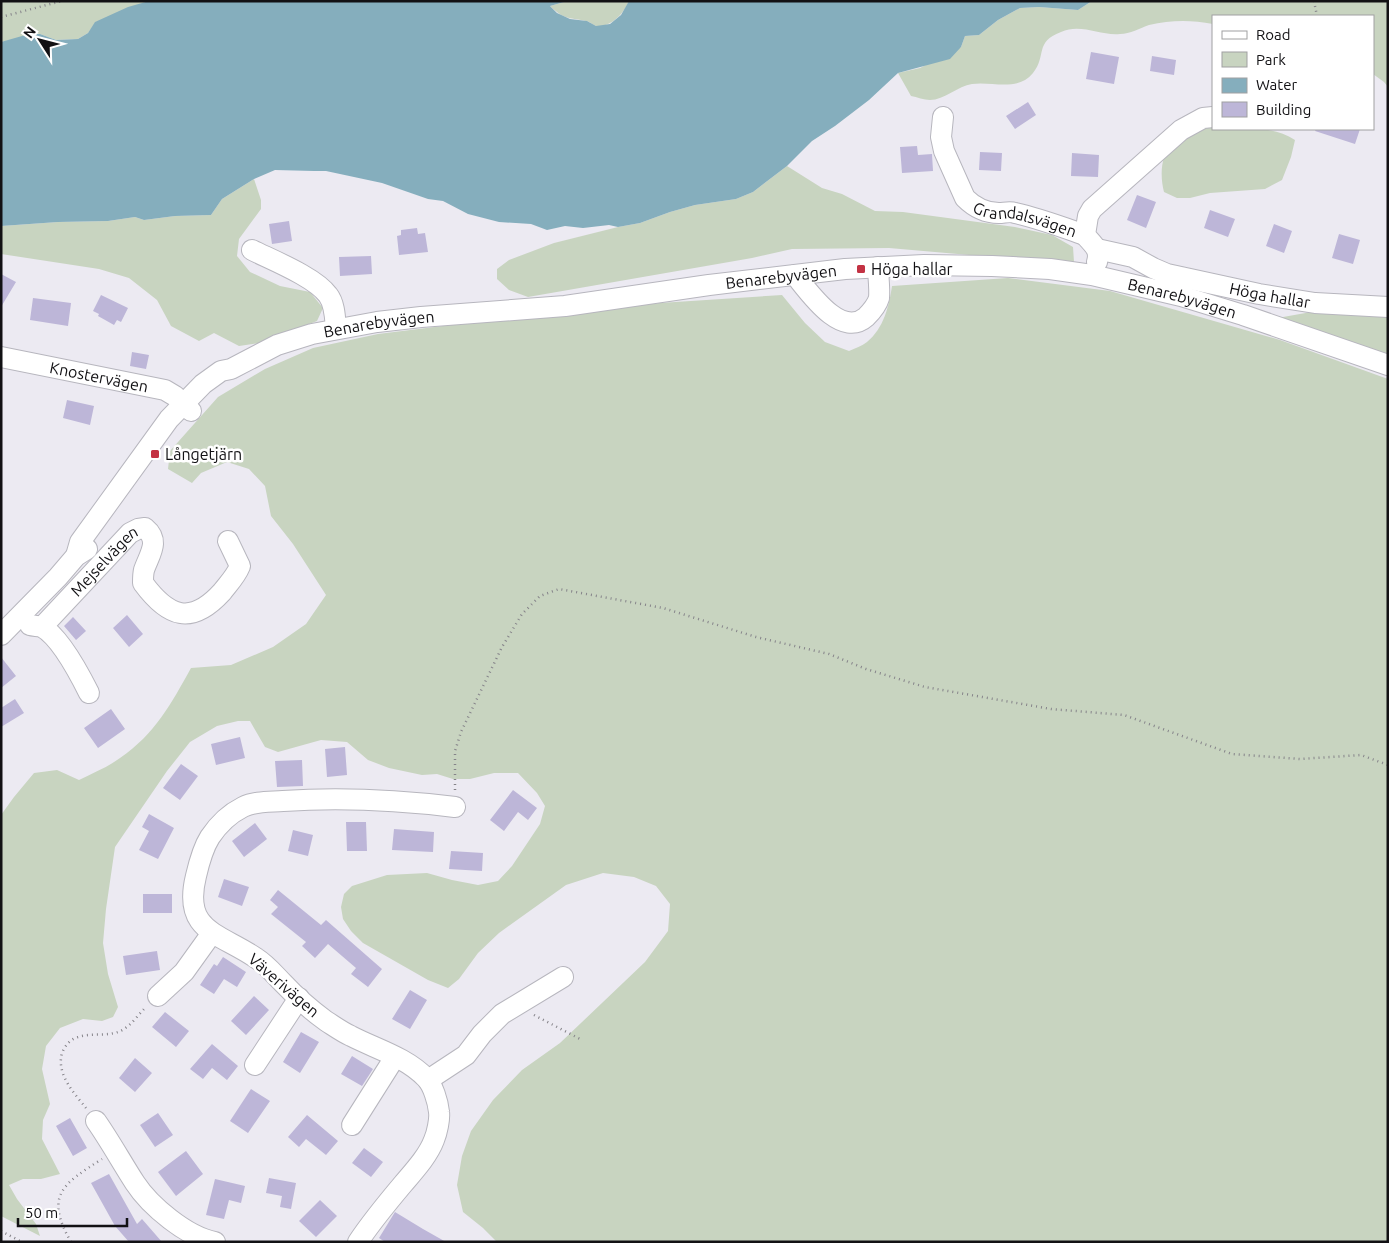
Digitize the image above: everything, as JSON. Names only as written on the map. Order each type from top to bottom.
[{"type":"street","name":"Grandalsvägen","points":[[943,117],[941,138],[944,151],[965,198],[969,202],[984,210],[997,213],[1013,212],[1057,225],[1091,242]]},
{"type":"street","name":"Grandalsvägen","points":[[1092,276],[1098,257],[1091,242],[1088,216],[1097,202],[1181,130],[1204,118],[1212,117]]},
{"type":"street","name":"Höga hallar","points":[[1091,242],[1132,257],[1167,274],[1259,294],[1315,303],[1388,307]]},
{"type":"street","points":[[252,250],[313,281],[322,288],[330,296],[336,329]]},
{"type":"street","name":"Benarebyvägen","points":[[1,635],[21,617],[76,556],[88,549],[187,407],[226,379],[231,370],[277,346],[312,334],[336,329],[421,317],[565,306],[709,285],[878,267],[992,266],[1050,269],[1092,276],[1181,296],[1252,318],[1388,365]]},
{"type":"street","points":[[795,275],[814,298],[833,316],[849,323],[862,320],[875,306],[879,298],[878,267]]},
{"type":"street","name":"Knostervägen","points":[[1,357],[164,390],[187,407]]},
{"type":"street","name":"Mejselvägen","points":[[42,627],[130,534],[138,529],[146,528],[154,541],[152,553],[144,571],[143,583],[152,595],[178,614],[198,611],[216,598],[237,574],[240,566],[228,541]]},
{"type":"street","points":[[21,617],[30,625],[42,627],[58,642],[78,671],[89,692]]},
{"type":"street","name":"Väverivägen","points":[[428,1080],[415,1068],[350,1036],[313,1011],[256,958],[212,933],[202,924],[195,914],[192,898],[199,863],[208,841],[217,827],[244,806],[260,802],[311,800],[404,800],[455,807]]},
{"type":"street","points":[[158,996],[184,972],[212,933]]},
{"type":"street","points":[[358,1242],[372,1221],[419,1164],[434,1140],[439,1112],[428,1080],[466,1055],[492,1023],[514,1006],[563,977]]},
{"type":"street","points":[[255,1065],[299,998]]},
{"type":"street","points":[[352,1125],[395,1057]]},
{"type":"street","points":[[96,1121],[136,1184],[155,1205],[191,1233],[214,1242]]},
{"type":"path","points":[[1,17],[62,1]]},
{"type":"path","points":[[1314,1],[1317,15]]},
{"type":"path","points":[[455,807],[455,750],[460,732],[502,647],[522,614],[540,596],[559,588],[663,608],[756,637],[829,654],[866,669],[925,687],[1051,710],[1124,716],[1232,754],[1300,759],[1360,755],[1388,765]]},
{"type":"path","points":[[96,1121],[62,1074],[60,1059],[64,1049],[68,1042],[78,1037],[110,1034],[124,1029],[158,996]]},
{"type":"path","points":[[514,1006],[582,1040]]},
{"type":"path","points":[[71,1242],[58,1212],[61,1193],[77,1175],[116,1150]]},
{"type":"path","points":[[1,1231],[22,1242]]},
{"type":"green space","points":[[1,1],[149,1],[96,22],[88,33],[78,39],[56,40],[40,34],[1,42]]},
{"type":"green space","points":[[577,1],[629,1],[616,19],[602,26],[566,17],[550,6]]},
{"type":"green space","points":[[1092,1],[1388,1],[1388,87],[1374,75],[1374,15],[1212,15],[1212,24],[1173,21],[1149,25],[1124,34],[1083,29],[1068,30],[1047,40],[1037,67],[1027,79],[1012,84],[980,83],[967,85],[946,95],[928,100],[911,96],[898,73],[920,68],[961,47],[965,36],[979,35],[998,20],[1020,8],[1039,7],[1078,10]]},
{"type":"green space","points":[[1212,123],[1212,130],[1269,130],[1295,140],[1282,180],[1265,189],[1210,193],[1190,198],[1177,198],[1164,192],[1162,166],[1169,148],[1182,138]]},
{"type":"green space","points":[[787,166],[822,188],[842,194],[875,211],[903,212],[1015,227],[1052,235],[1073,247],[1074,262],[1064,266],[1038,261],[889,248],[792,249],[752,258],[528,297],[509,290],[497,279],[497,269],[509,260],[554,243],[640,223],[695,205],[736,199],[753,192]]},
{"type":"green space","points":[[254,179],[261,200],[261,209],[239,239],[237,256],[250,272],[280,286],[310,292],[323,308],[317,321],[260,343],[239,346],[214,333],[199,341],[171,326],[157,300],[129,278],[99,269],[1,254],[1,226],[108,221],[135,217],[144,220],[175,216],[211,215],[222,199]]},
{"type":"green space","points":[[1008,278],[1110,291],[1280,340],[1388,379],[1388,1242],[497,1242],[463,1212],[457,1185],[462,1156],[471,1131],[493,1100],[522,1070],[560,1043],[645,962],[668,931],[670,904],[656,886],[634,877],[603,873],[566,885],[499,933],[478,953],[459,979],[448,988],[428,980],[363,943],[351,931],[343,919],[341,907],[344,894],[352,886],[387,875],[427,873],[478,885],[498,881],[512,866],[540,824],[545,806],[537,793],[518,773],[494,773],[470,779],[453,779],[437,774],[422,775],[389,768],[368,760],[347,742],[321,740],[278,752],[265,747],[250,721],[238,721],[217,726],[190,742],[167,771],[115,847],[103,943],[108,974],[118,1007],[113,1017],[102,1021],[83,1019],[60,1028],[46,1046],[42,1069],[50,1104],[43,1120],[42,1139],[60,1174],[41,1179],[23,1179],[9,1185],[36,1224],[40,1236],[1,1216],[1,815],[34,773],[57,770],[79,780],[115,761],[132,749],[153,728],[169,706],[191,668],[231,665],[273,647],[306,624],[326,595],[293,544],[271,516],[265,486],[249,469],[227,462],[201,473],[192,483],[168,469],[170,451],[218,397],[265,369],[313,348],[378,334],[660,303],[782,295],[805,323],[825,342],[849,351],[867,342],[878,330],[887,309],[892,286]]},
{"type":"green space","points":[[1311,312],[1388,317],[1388,357],[1272,319]]},
{"type":"water","points":[[149,1],[577,1],[550,6],[557,13],[570,19],[587,21],[596,26],[610,24],[621,15],[629,1],[1092,1],[1078,10],[1039,7],[1020,8],[998,20],[979,35],[965,36],[961,47],[950,59],[898,73],[869,100],[812,141],[787,166],[753,192],[736,199],[695,205],[640,223],[618,227],[609,225],[583,228],[565,226],[547,230],[531,224],[499,222],[468,214],[443,201],[428,199],[382,183],[326,171],[275,170],[254,179],[222,199],[211,215],[175,216],[144,220],[135,217],[108,221],[1,226],[1,42],[29,34],[40,34],[56,40],[78,39],[88,33],[95,22],[128,7]]},
{"type":"building","points":[[1091,52],[1119,57],[1114,84],[1086,79]]},
{"type":"building","points":[[1152,56],[1176,60],[1174,75],[1150,71]]},
{"type":"building","points":[[1028,102],[1036,115],[1015,129],[1006,116]]},
{"type":"building","points":[[1316,130],[1360,130],[1355,144]]},
{"type":"building","points":[[917,146],[918,155],[932,154],[933,171],[902,173],[900,147]]},
{"type":"building","points":[[980,152],[1002,153],[1001,171],[979,170]]},
{"type":"building","points":[[1072,153],[1099,155],[1098,177],[1071,176]]},
{"type":"building","points":[[1137,195],[1156,202],[1146,228],[1127,220]]},
{"type":"building","points":[[1210,210],[1235,219],[1228,237],[1204,228]]},
{"type":"building","points":[[289,221],[292,241],[272,244],[269,224]]},
{"type":"building","points":[[1274,224],[1292,231],[1284,253],[1266,246]]},
{"type":"building","points":[[417,228],[418,234],[425,233],[428,252],[399,255],[397,236],[401,235],[401,230]]},
{"type":"building","points":[[1339,234],[1360,240],[1353,264],[1332,258]]},
{"type":"building","points":[[371,256],[372,274],[340,276],[339,257]]},
{"type":"building","points":[[1,274],[16,282],[1,307]]},
{"type":"building","points":[[101,295],[128,308],[121,322],[117,320],[114,325],[93,311]]},
{"type":"building","points":[[33,298],[71,303],[68,326],[30,320]]},
{"type":"building","points":[[132,352],[149,355],[146,369],[130,366]]},
{"type":"building","points":[[67,400],[94,406],[90,425],[63,418]]},
{"type":"building","points":[[127,615],[143,634],[129,647],[113,628]]},
{"type":"building","points":[[73,617],[86,631],[76,640],[64,626]]},
{"type":"building","points":[[1,657],[16,676],[1,688]]},
{"type":"building","points":[[15,699],[24,713],[1,727],[1,708]]},
{"type":"building","points":[[111,709],[125,729],[98,748],[84,728]]},
{"type":"building","points":[[240,737],[245,758],[216,765],[211,744]]},
{"type":"building","points":[[345,747],[347,775],[327,777],[325,749]]},
{"type":"building","points":[[302,760],[303,786],[277,787],[275,761]]},
{"type":"building","points":[[181,764],[198,776],[180,800],[163,788]]},
{"type":"building","points":[[513,790],[537,808],[528,820],[518,812],[504,831],[490,820]]},
{"type":"building","points":[[149,814],[174,828],[158,859],[139,850],[149,831],[142,827]]},
{"type":"building","points":[[346,822],[366,822],[367,851],[347,851]]},
{"type":"building","points":[[255,823],[267,839],[244,857],[232,841]]},
{"type":"building","points":[[394,829],[434,832],[433,852],[392,850]]},
{"type":"building","points":[[293,830],[313,835],[308,856],[288,851]]},
{"type":"building","points":[[451,851],[483,853],[482,871],[449,869]]},
{"type":"building","points":[[224,879],[249,887],[242,906],[218,897]]},
{"type":"building","points":[[278,890],[321,925],[326,920],[382,969],[368,987],[351,974],[356,968],[328,944],[315,958],[302,946],[306,942],[271,914],[278,907],[270,900]]},
{"type":"building","points":[[143,894],[172,894],[172,913],[143,913]]},
{"type":"building","points":[[157,951],[160,970],[126,975],[123,956]]},
{"type":"building","points":[[223,957],[246,972],[237,987],[224,979],[214,994],[200,985],[214,964],[217,966]]},
{"type":"building","points":[[410,990],[427,1000],[410,1029],[392,1019]]},
{"type":"building","points":[[254,996],[269,1010],[246,1035],[231,1021]]},
{"type":"building","points":[[165,1012],[189,1031],[176,1047],[152,1027]]},
{"type":"building","points":[[301,1032],[319,1042],[300,1073],[283,1062]]},
{"type":"building","points":[[212,1044],[238,1066],[227,1080],[212,1068],[203,1079],[190,1069]]},
{"type":"building","points":[[352,1056],[373,1069],[362,1086],[341,1074]]},
{"type":"building","points":[[135,1058],[152,1073],[135,1092],[119,1078]]},
{"type":"building","points":[[251,1089],[270,1101],[248,1133],[230,1121]]},
{"type":"building","points":[[158,1113],[173,1135],[155,1147],[140,1125]]},
{"type":"building","points":[[307,1115],[338,1141],[326,1155],[306,1139],[299,1147],[288,1137]]},
{"type":"building","points":[[70,1118],[87,1148],[73,1156],[56,1126]]},
{"type":"building","points":[[364,1148],[383,1162],[371,1177],[352,1163]]},
{"type":"building","points":[[186,1151],[203,1174],[176,1196],[158,1172]]},
{"type":"building","points":[[109,1174],[137,1224],[142,1219],[162,1242],[129,1242],[115,1226],[91,1183]]},
{"type":"building","points":[[269,1178],[296,1183],[291,1209],[280,1207],[282,1196],[266,1193]]},
{"type":"building","points":[[215,1179],[245,1186],[241,1203],[229,1200],[224,1219],[206,1215]]},
{"type":"building","points":[[320,1200],[337,1216],[316,1237],[299,1221]]},
{"type":"building","points":[[395,1212],[446,1242],[385,1242],[379,1238]]},
{"type":"place","name":"Höga hallar","points":[[861,269]]},
{"type":"place","name":"Långetjärn","points":[[155,454]]}]
